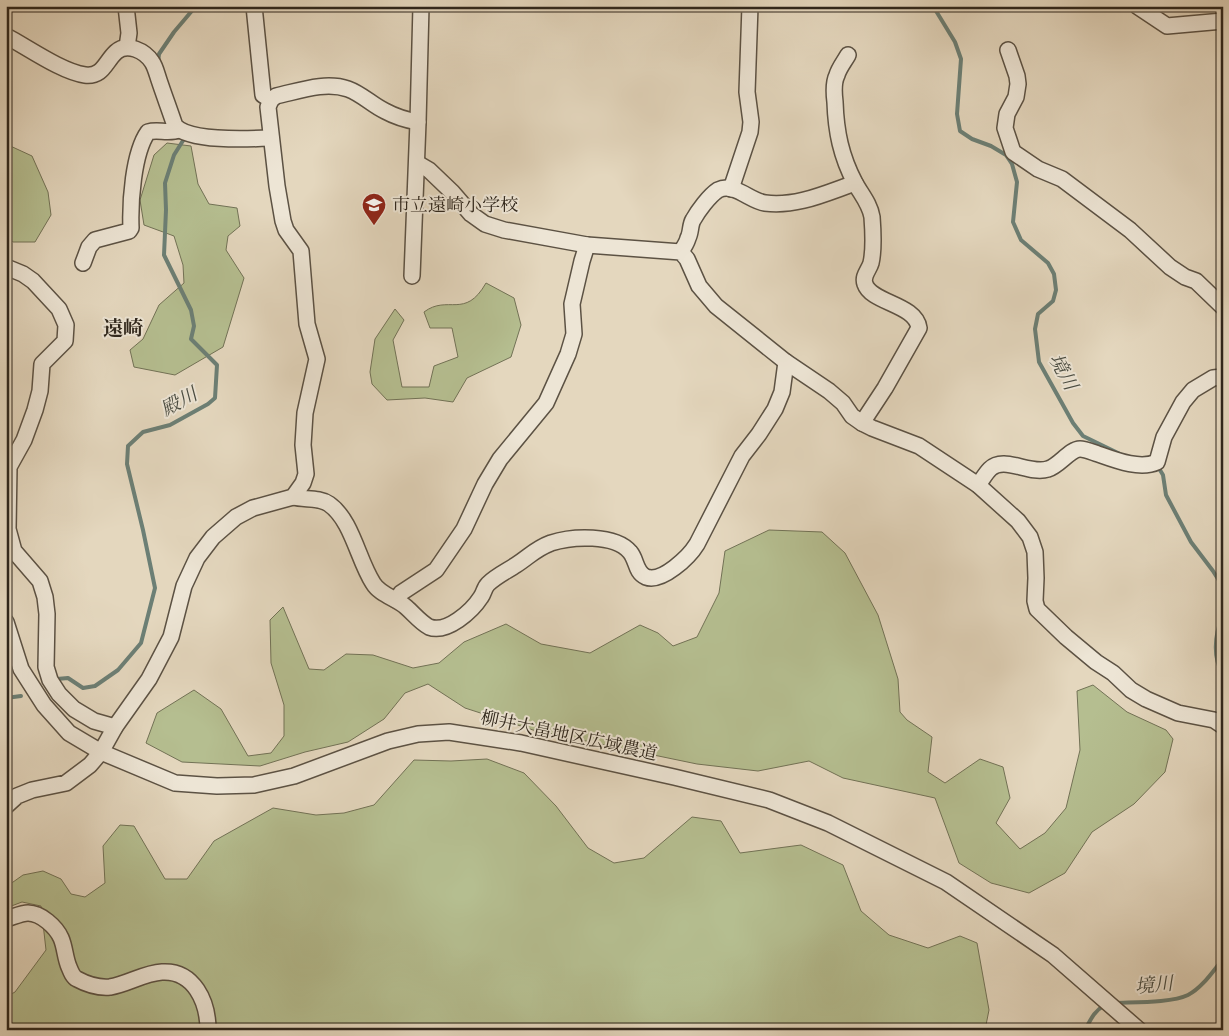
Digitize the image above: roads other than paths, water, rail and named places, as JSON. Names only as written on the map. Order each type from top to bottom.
[{"type":"street","points":[[126,6],[129,33],[127,46]]},
{"type":"street","points":[[254,6],[263,95],[271,100]]},
{"type":"street","points":[[412,276],[421,6]]},
{"type":"street","points":[[731,189],[750,132],[751,122],[747,92],[750,6]]},
{"type":"street","points":[[1137,6],[1168,26],[1223,21]]},
{"type":"street","points":[[6,36],[71,71],[85,75],[96,74],[103,70],[110,58],[118,50],[127,46],[134,48],[152,62],[175,126],[179,130],[185,133],[215,138],[270,138]]},
{"type":"street","points":[[1008,50],[1018,84],[1016,97],[1007,114],[1006,128],[1013,152],[1038,169],[1062,179],[1130,230],[1170,267],[1185,278],[1196,281],[1223,307]]},
{"type":"street","points":[[848,55],[836,76],[834,93],[836,130],[855,183],[867,202],[872,215],[871,263],[864,276],[865,284],[869,291],[910,314],[918,322],[919,328],[885,388],[862,423]]},
{"type":"street","points":[[293,497],[303,483],[306,474],[303,445],[305,413],[317,360],[307,324],[301,250],[286,230],[283,221],[270,138],[268,108],[271,100],[276,96],[317,87],[347,89],[403,120],[418,122]]},
{"type":"street","points":[[83,263],[89,247],[95,240],[129,231],[131,228],[131,208],[139,152],[148,132],[154,130],[171,132],[179,130]]},
{"type":"street","points":[[417,163],[428,170],[452,192],[471,214],[485,224],[504,230],[587,245],[681,252],[687,259],[699,286],[716,306],[786,362],[829,391],[843,403],[852,416],[862,423],[919,446],[978,485],[1018,521],[1030,537],[1034,552],[1035,601],[1037,609],[1096,662],[1113,673],[1131,690],[1178,713],[1214,720],[1223,726]]},
{"type":"street","points":[[681,252],[689,238],[693,220],[711,196],[720,190],[731,189],[742,192],[756,202],[789,204],[855,183]]},
{"type":"street","points":[[396,600],[401,593],[436,570],[464,529],[485,484],[500,458],[546,403],[568,354],[574,334],[572,304],[587,245]]},
{"type":"street","points":[[6,267],[23,274],[33,281],[59,309],[66,325],[65,341],[42,364],[40,391],[35,410],[24,440],[10,467],[8,529],[14,551],[40,581],[45,597],[47,614],[46,667],[50,680],[59,694],[74,709],[94,721],[115,727]]},
{"type":"street","points":[[6,806],[17,796],[32,790],[66,783],[90,765],[101,752],[115,727],[149,680],[170,637],[184,586],[197,558],[213,537],[236,516],[252,508],[293,497],[320,500],[329,504],[338,513],[346,526],[373,583],[380,591],[396,600],[430,627],[442,629],[454,624],[466,614],[482,597],[486,586],[495,578],[518,564],[538,548],[554,542],[585,537],[596,538],[622,546],[631,553],[639,573],[648,578],[660,577],[691,554],[697,544],[742,456],[775,409],[782,392],[786,362]]},
{"type":"street","points":[[978,485],[990,468],[999,464],[1041,471],[1051,468],[1063,461],[1074,450],[1081,448],[1117,460],[1150,465],[1157,462],[1164,438],[1182,402],[1193,390],[1213,378],[1222,378],[1223,372]]},
{"type":"street","name":"柳井大畠地区広域農道","points":[[6,622],[21,669],[44,705],[69,732],[101,752],[176,783],[217,786],[254,785],[294,776],[388,741],[418,734],[449,732],[479,735],[531,745],[769,800],[828,823],[946,882],[1053,955],[1139,1030]]},
{"type":"street","points":[[6,919],[28,913],[40,916],[51,924],[60,937],[66,961],[74,978],[91,986],[110,987],[161,972],[179,973],[193,984],[202,997],[208,1030]]},
{"type":"waterway","name":"殿川","points":[[158,63],[159,54],[174,32],[196,6]]},
{"type":"waterway","name":"境川","points":[[933,6],[955,42],[961,59],[957,114],[960,131],[972,139],[991,146],[1006,155],[1012,164],[1017,182],[1013,222],[1021,240],[1048,263],[1054,274],[1056,290],[1053,301],[1038,314],[1035,329],[1039,362],[1073,423],[1083,436],[1120,454]]},
{"type":"waterway","name":"殿川","points":[[57,679],[68,678],[83,688],[95,686],[118,670],[141,643],[155,588],[127,464],[128,446],[143,432],[170,425],[208,404],[215,398],[217,365],[191,339],[194,326],[191,310],[164,255],[165,183],[174,155],[184,139],[183,135]]},
{"type":"waterway","name":"境川","points":[[1157,465],[1163,475],[1166,495],[1191,542],[1223,587]]},
{"type":"waterway","name":"境川","points":[[1223,614],[1218,629],[1216,645],[1217,660],[1223,675]]},
{"type":"waterway","name":"殿川","points":[[6,698],[21,696]]},
{"type":"waterway","name":"境川","points":[[1114,1003],[1163,1001],[1181,998],[1203,984],[1223,959]]},
{"type":"waterway","name":"境川","points":[[1085,1030],[1095,1013],[1105,1005]]},
{"type":"place","name":"市立遠崎小学校","points":[[374,226]]},
{"type":"district","name":"遠崎","points":[[123,328]]}]
